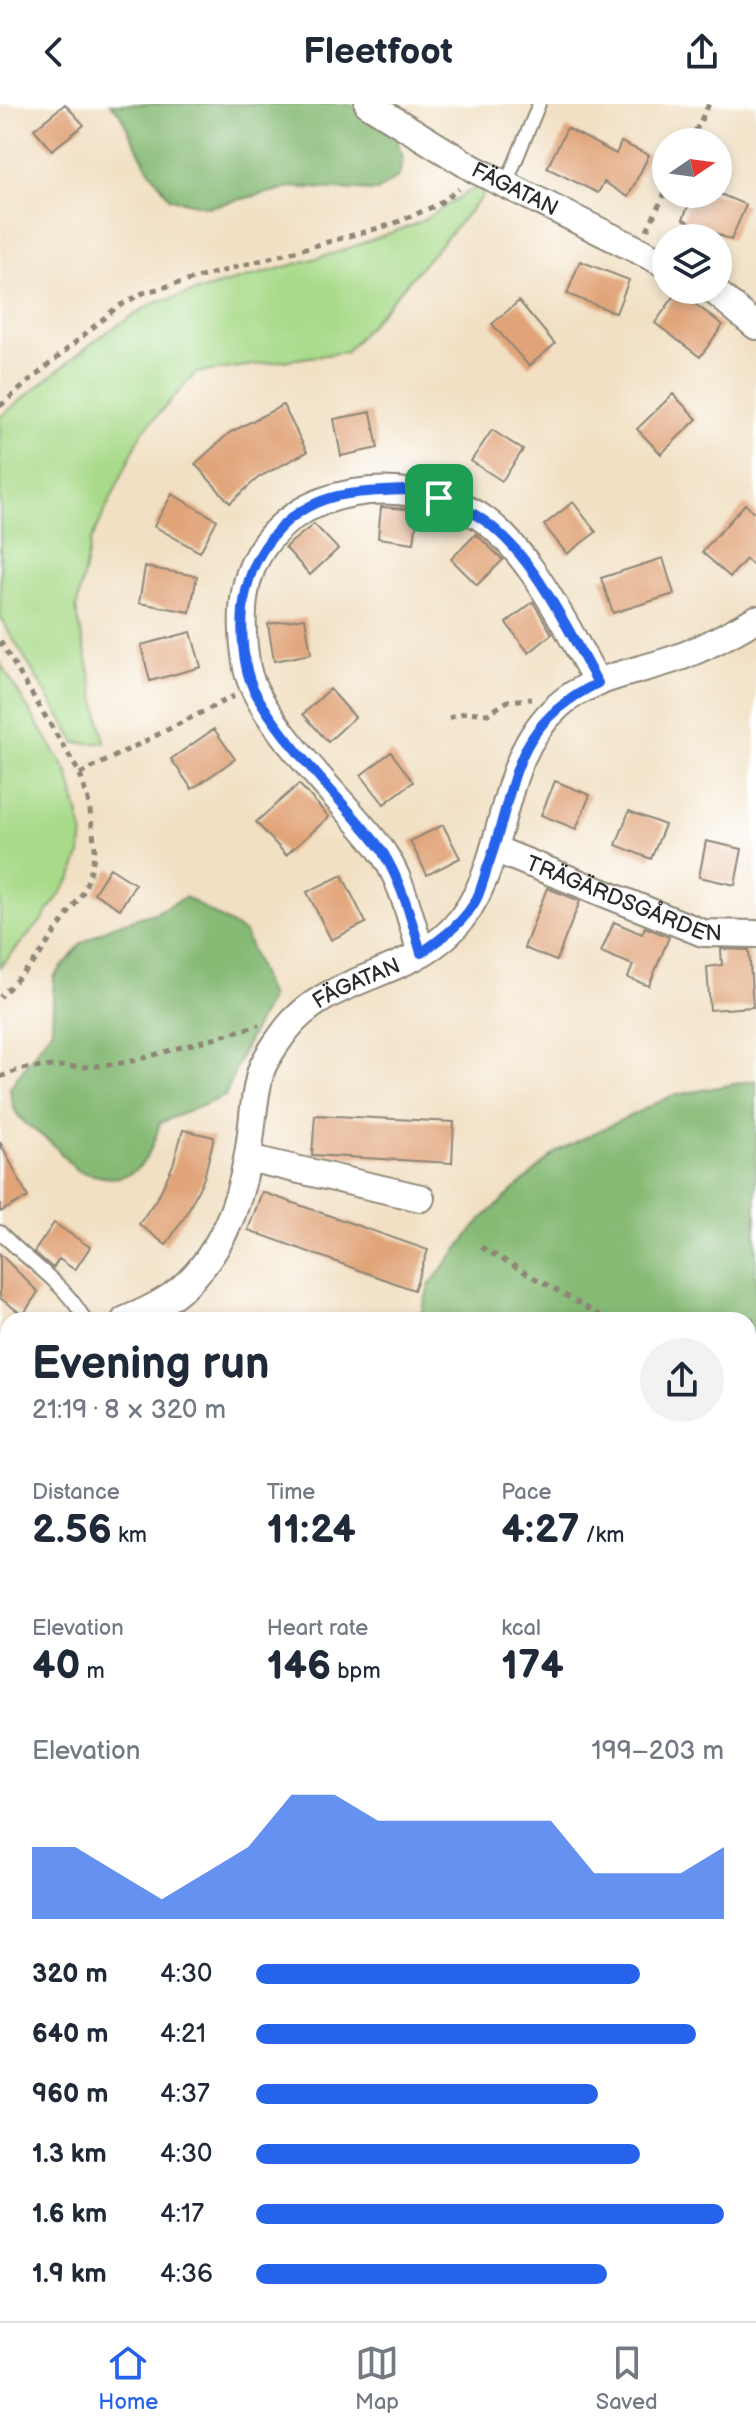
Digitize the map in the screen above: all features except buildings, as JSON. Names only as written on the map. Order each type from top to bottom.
[{"type":"street","name":"FÄGATAN","points":[[369,105],[474,169],[652,257]]},
{"type":"street","points":[[730,304],[756,325]]},
{"type":"street","points":[[421,953],[399,880],[381,849],[308,763],[252,687],[242,627],[245,589],[255,560],[274,532],[298,513],[335,497],[368,491],[404,490],[439,498],[473,513],[509,542],[560,614],[598,683]]},
{"type":"street","name":"FÄGATAN","points":[[160,1312],[199,1272],[234,1210],[248,1158],[261,1068],[288,1027],[324,998],[421,953],[450,932],[477,899],[494,849],[510,784],[537,730],[569,697],[598,683],[681,657],[756,619]]},
{"type":"street","name":"TRÄGÄRDSGÅRDEN","points":[[494,849],[703,933],[756,934]]},
{"type":"street","points":[[248,1158],[421,1198]]},
{"type":"lane","points":[[506,184],[539,104]]},
{"type":"lane","points":[[0,1232],[57,1282],[79,1312]]},
{"type":"path","points":[[697,128],[709,104]]},
{"type":"path","points":[[0,406],[117,307],[143,293],[393,224],[451,197],[474,169]]},
{"type":"path","points":[[637,250],[658,208]]},
{"type":"path","points":[[0,641],[80,774],[89,804],[95,848],[84,891],[36,960],[0,997]]},
{"type":"path","points":[[80,774],[252,687]]},
{"type":"path","points":[[449,718],[467,712],[488,714],[508,701],[569,697]]},
{"type":"path","points":[[0,1077],[21,1069],[89,1067],[129,1062],[266,1024],[288,1027]]},
{"type":"path","points":[[481,1247],[594,1312]]},
{"type":"green space","points":[[110,104],[350,104],[394,135],[403,157],[399,176],[377,191],[292,187],[209,207],[170,198],[146,165],[119,112]]},
{"type":"green space","points":[[475,188],[484,191],[482,197],[346,352],[196,373],[142,432],[91,541],[76,609],[105,743],[76,743],[0,617],[0,417],[102,335],[152,304],[335,253],[418,223]]},
{"type":"green space","points":[[0,663],[68,773],[83,833],[80,855],[72,877],[42,920],[0,967]]},
{"type":"green space","points":[[186,897],[245,933],[270,998],[242,1053],[225,1096],[160,1123],[152,1148],[131,1173],[109,1178],[81,1172],[22,1120],[14,1107],[10,1087],[52,1029],[54,977],[82,943],[112,926],[157,912]]},
{"type":"green space","points":[[756,1080],[756,1312],[421,1312],[430,1284],[481,1220],[557,1151],[671,1096]]},
{"type":"route","points":[[404,490],[439,498],[473,513],[509,542],[560,614],[598,683],[569,697],[537,730],[510,784],[494,849],[477,899],[450,932],[421,953],[399,880],[381,849],[308,763],[252,687],[242,627],[245,589],[255,560],[274,532],[298,513],[335,497],[368,491],[404,490]]}]
